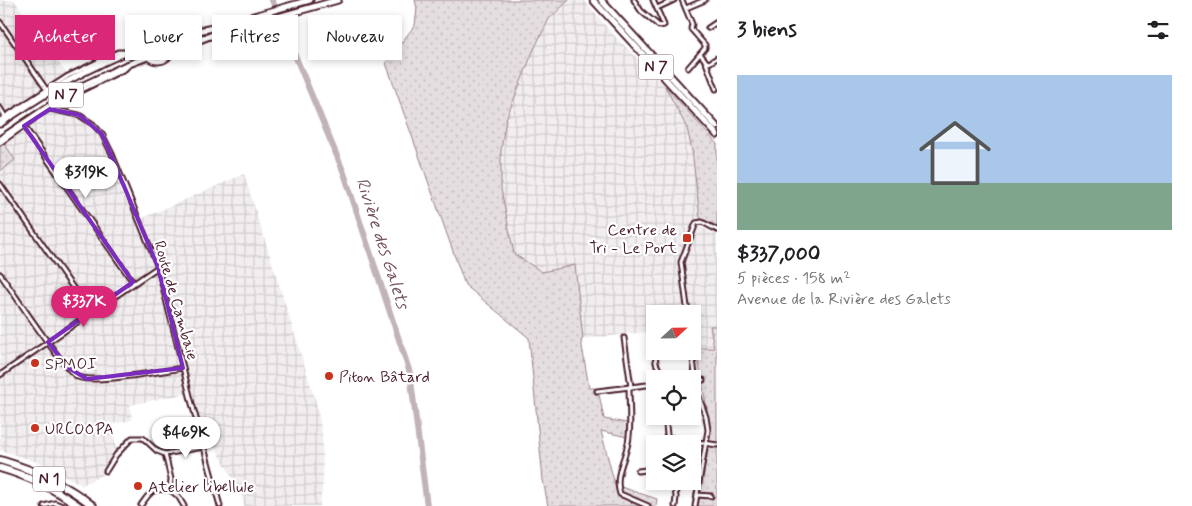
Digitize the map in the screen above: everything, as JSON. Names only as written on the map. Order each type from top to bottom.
[{"type":"highway","name":"N 1","points":[[0,460],[36,472],[63,486],[93,506]]},
{"type":"highway","name":"N 1","points":[[0,468],[41,484],[78,506]]},
{"type":"main road","points":[[202,30],[310,0]]},
{"type":"main road","points":[[202,39],[338,0]]},
{"type":"main road","name":"N 7","points":[[593,0],[717,135]]},
{"type":"main road","name":"N 7","points":[[601,0],[717,127]]},
{"type":"main road","name":"N 7","points":[[0,124],[63,84],[96,66],[125,53]]},
{"type":"main road","name":"N 7","points":[[0,139],[73,90],[130,63],[141,60]]},
{"type":"street","points":[[634,0],[641,10],[659,26],[664,25],[653,0]]},
{"type":"street","points":[[657,8],[674,0]]},
{"type":"street","points":[[682,0],[692,24],[691,29],[705,45],[701,55],[688,68]]},
{"type":"street","points":[[686,8],[705,0]]},
{"type":"street","points":[[0,22],[46,89]]},
{"type":"street","points":[[708,28],[717,22]]},
{"type":"street","points":[[0,120],[46,89],[95,62],[118,52],[125,53]]},
{"type":"street","points":[[701,55],[709,64],[717,58]]},
{"type":"street","points":[[705,60],[716,89]]},
{"type":"street","points":[[0,143],[60,102],[103,78],[125,69],[130,63]]},
{"type":"street","points":[[60,102],[64,111]]},
{"type":"street","points":[[0,108],[6,116]]},
{"type":"street","name":"Route de Cambaie","points":[[50,109],[79,115],[93,124],[102,134],[112,154],[158,266],[203,447],[220,506]]},
{"type":"street","points":[[24,126],[134,282]]},
{"type":"street","points":[[0,184],[90,312]]},
{"type":"street","points":[[687,305],[681,262],[694,224],[697,222],[717,230]]},
{"type":"street","points":[[0,375],[158,266]]},
{"type":"street","points":[[0,275],[73,374],[87,379],[183,368]]},
{"type":"street","points":[[624,338],[630,387],[629,437],[622,458],[617,484],[620,494],[648,506]]},
{"type":"street","points":[[597,391],[646,385]]},
{"type":"street","points":[[694,506],[708,424],[701,403]]},
{"type":"street","points":[[106,471],[116,455],[132,438],[143,438],[157,451],[165,454],[203,447]]},
{"type":"street","points":[[701,442],[717,445]]},
{"type":"street","points":[[165,454],[172,479],[170,490]]},
{"type":"street","points":[[638,471],[646,470]]},
{"type":"street","points":[[141,505],[152,491],[158,489],[170,490],[178,496],[184,506]]},
{"type":"street","points":[[675,490],[676,497]]},
{"type":"street","points":[[675,506],[677,490]]},
{"type":"street","points":[[696,495],[711,496]]},
{"type":"street","points":[[44,506],[55,502],[62,506]]},
{"type":"highlighted area","points":[[50,109],[79,115],[102,134],[158,267],[183,368],[87,379],[67,367],[48,342],[133,282],[24,126]]},
{"type":"shaded area","points":[[0,0],[14,0],[25,15],[15,15],[15,60],[57,60],[68,76],[0,120]]},
{"type":"shaded area","points":[[415,0],[569,0],[549,19],[534,49],[506,119],[501,150],[501,189],[514,254],[542,272],[575,265],[583,339],[581,340],[589,388],[595,388],[596,394],[599,394],[604,419],[627,423],[627,437],[601,431],[615,485],[657,499],[656,506],[548,506],[543,480],[529,338],[465,285],[386,63],[388,60],[402,60],[402,42],[415,25],[417,8]]},
{"type":"shaded area","points":[[569,0],[584,0],[610,31],[665,86],[687,128],[692,150],[700,218],[697,225],[717,235],[717,326],[710,327],[714,348],[701,348],[701,305],[646,305],[646,332],[583,339],[575,266],[542,272],[513,254],[501,189],[501,150],[506,119],[534,49],[549,19]]},
{"type":"shaded area","points":[[604,0],[606,0],[717,125]]},
{"type":"shaded area","points":[[665,86],[717,144],[717,226],[700,218],[692,150],[687,128]]},
{"type":"shaded area","points":[[50,112],[79,118],[88,123],[100,138],[138,223],[143,218],[244,174],[316,402],[322,434],[323,481],[320,506],[244,506],[242,496],[216,448],[207,448],[194,396],[184,394],[130,405],[132,420],[112,424],[116,450],[109,460],[110,463],[104,474],[82,485],[43,464],[0,450],[0,146]]},
{"type":"shaded area","points":[[4,143],[15,160],[0,171],[0,146]]},
{"type":"shaded area","points":[[710,326],[717,326],[717,506],[698,506],[711,433],[698,360],[701,360],[701,348],[714,348]]},
{"type":"waterway","name":"Rivière des Galets","points":[[272,0],[344,173],[410,373],[427,506]]},
{"type":"place","name":"Centre de Tri - Le Port","points":[[687,238]]},
{"type":"place","name":"SPMOI","points":[[35,363]]},
{"type":"place","name":"Piton Bâtard","points":[[329,376]]},
{"type":"place","name":"URCOOPA","points":[[35,428]]},
{"type":"place","name":"Atelier libellule","points":[[138,486]]}]
